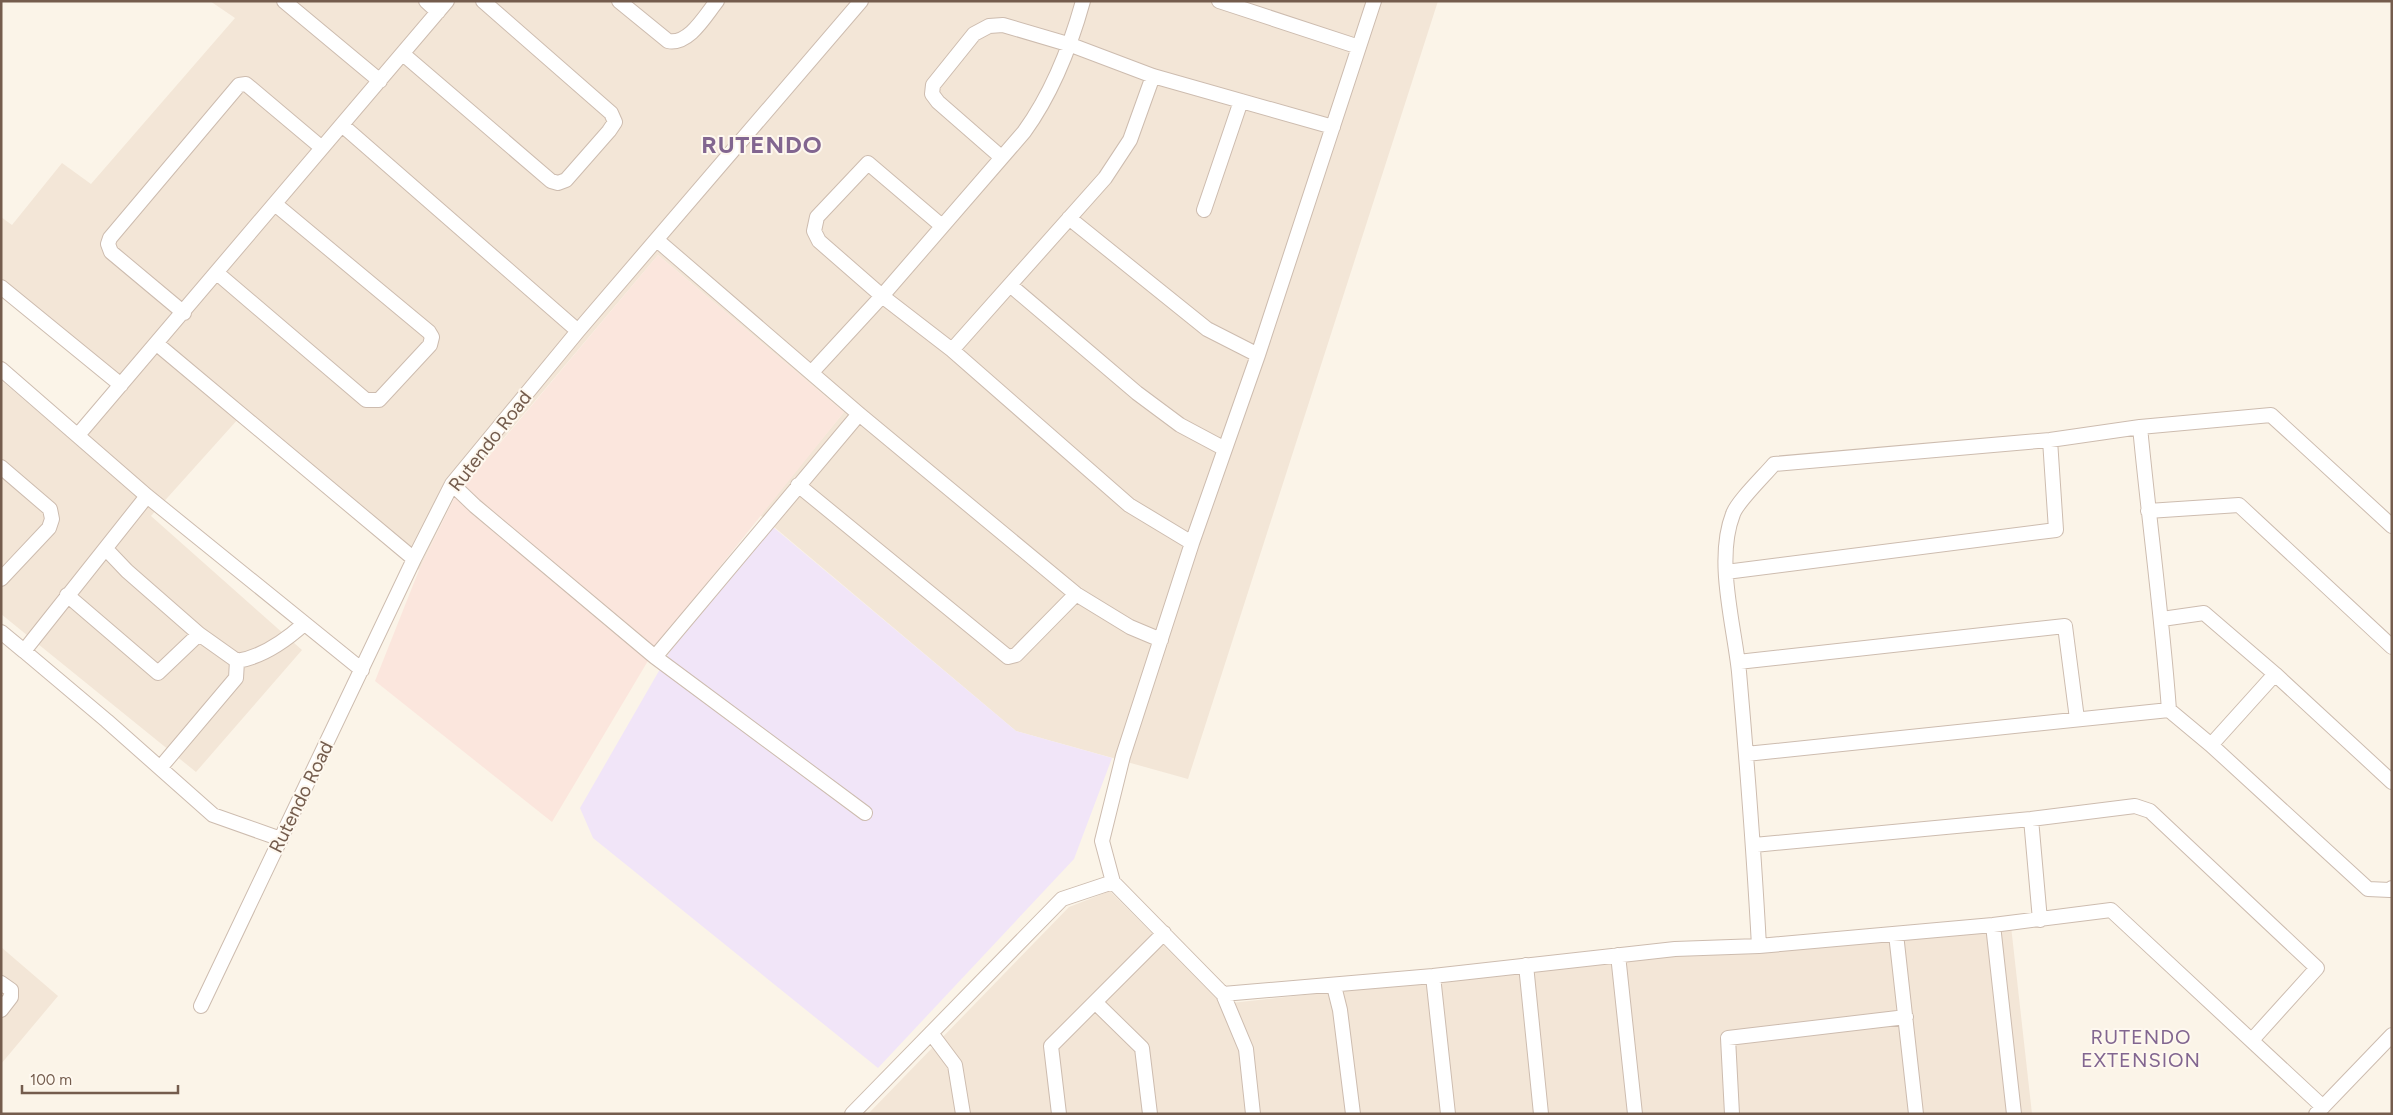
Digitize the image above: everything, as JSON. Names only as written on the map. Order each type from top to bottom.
[{"type":"street","points":[[284,1],[380,81]]},
{"type":"street","points":[[78,435],[443,7],[426,1]]},
{"type":"street","points":[[402,54],[551,181],[558,183],[566,180],[609,131],[615,122],[612,113],[483,1]]},
{"type":"street","points":[[619,1],[668,41],[677,43],[686,38],[718,1]]},
{"type":"street","name":"Rutendo Road","points":[[201,1006],[414,559],[452,484],[578,331],[862,1]]},
{"type":"street","points":[[812,372],[882,296],[1000,157],[1024,132],[1042,106],[1071,45],[1083,1]]},
{"type":"street","points":[[1219,1],[1359,47]]},
{"type":"street","points":[[1253,1114],[1246,1049],[1223,994],[1113,882],[1102,841],[1123,756],[1192,543],[1258,355],[1334,127],[1374,1]]},
{"type":"street","points":[[1000,157],[938,102],[932,94],[933,85],[974,34],[989,26],[1002,25],[1071,45],[1153,76],[1334,127]]},
{"type":"street","points":[[952,350],[1105,178],[1130,140],[1153,76]]},
{"type":"street","points":[[184,313],[111,252],[108,244],[110,238],[239,85],[246,84],[322,148]]},
{"type":"street","points":[[1204,210],[1240,101]]},
{"type":"street","points":[[342,125],[578,331]]},
{"type":"street","points":[[942,226],[868,163],[860,169],[817,217],[814,231],[819,241],[882,296],[952,350],[1129,505],[1192,543]]},
{"type":"street","points":[[217,273],[366,400],[379,400],[430,345],[432,337],[429,332],[275,204]]},
{"type":"street","points":[[1069,218],[1207,330],[1258,355]]},
{"type":"street","points":[[657,240],[812,372],[858,414],[1076,594],[1130,627],[1161,640]]},
{"type":"street","points":[[1010,285],[1137,393],[1180,425],[1225,449]]},
{"type":"street","points":[[1,287],[121,386]]},
{"type":"street","points":[[157,344],[414,559]]},
{"type":"street","points":[[1,369],[147,496],[362,670]]},
{"type":"street","points":[[655,656],[858,414]]},
{"type":"street","points":[[1759,946],[1754,845],[1738,662],[1726,572],[1726,542],[1733,512],[1774,464],[2050,440],[2140,427],[2271,415],[2392,526]]},
{"type":"street","points":[[2140,427],[2148,511],[2162,619],[2170,710],[2211,745],[2368,889],[2390,890],[2392,888]]},
{"type":"street","points":[[1726,572],[2056,530],[2050,440]]},
{"type":"street","points":[[1,467],[50,509],[52,519],[49,528],[1,579]]},
{"type":"street","points":[[452,484],[475,506],[655,656],[865,813]]},
{"type":"street","points":[[798,485],[1008,657],[1016,655],[1076,594]]},
{"type":"street","points":[[24,651],[147,496]]},
{"type":"street","points":[[2148,511],[2239,505],[2392,647]]},
{"type":"street","points":[[106,549],[127,571],[199,634],[237,661],[252,658],[289,637],[304,624]]},
{"type":"street","points":[[66,596],[158,672],[199,634]]},
{"type":"street","points":[[2162,619],[2204,613],[2275,674],[2392,782]]},
{"type":"street","points":[[1738,662],[2065,626],[2077,719]]},
{"type":"street","points":[[1,632],[213,815],[281,839]]},
{"type":"street","points":[[160,768],[236,678],[237,661]]},
{"type":"street","points":[[2211,745],[2275,674]]},
{"type":"street","points":[[1746,754],[2170,710]]},
{"type":"street","points":[[1754,845],[2031,819],[2135,806],[2150,811],[2317,968],[2252,1040]]},
{"type":"street","points":[[2031,819],[2040,920]]},
{"type":"street","points":[[852,1114],[1062,899],[1113,882]]},
{"type":"street","points":[[1223,994],[1334,986],[1675,949],[1759,946],[1993,926],[2111,910],[2252,1040],[2320,1110],[2392,1035]]},
{"type":"street","points":[[1993,926],[2014,1114]]},
{"type":"street","points":[[1058,1114],[1052,1046],[1164,933]]},
{"type":"street","points":[[1896,934],[1916,1114]]},
{"type":"street","points":[[1618,955],[1635,1114]]},
{"type":"street","points":[[1526,965],[1541,1114]]},
{"type":"street","points":[[1433,976],[1448,1114]]},
{"type":"street","points":[[1,983],[11,990],[12,997],[1,1010]]},
{"type":"street","points":[[1334,986],[1340,1010],[1353,1114]]},
{"type":"street","points":[[1096,1002],[1142,1048],[1150,1114]]},
{"type":"street","points":[[1732,1114],[1728,1038],[1906,1017]]},
{"type":"street","points":[[931,1033],[956,1065],[962,1114]]},
{"type":"shaded area","points":[[210,1],[1438,1],[1188,779],[1016,731],[760,515],[844,412],[658,255],[454,497],[419,570],[239,418],[151,516],[302,650],[196,772],[1,614],[1,380],[70,439],[118,379],[1,278],[1,217],[12,225],[62,163],[91,184],[235,18]]},
{"type":"shaded area","points":[[658,255],[844,412],[658,644],[552,822],[375,681],[419,570],[454,498]]},
{"type":"shaded area","points":[[773,527],[1016,731],[1112,758],[1074,859],[878,1068],[593,838],[580,808],[671,650]]},
{"type":"shaded area","points":[[1110,891],[1222,1004],[2010,917],[2032,1114],[868,1114],[1069,907]]},
{"type":"shaded area","points":[[1,947],[58,996],[1,1064]]},
{"type":"district","name":"RUTENDO","points":[[762,144]]},
{"type":"district","name":"RUTENDO EXTENSION","points":[[2141,1048]]}]
